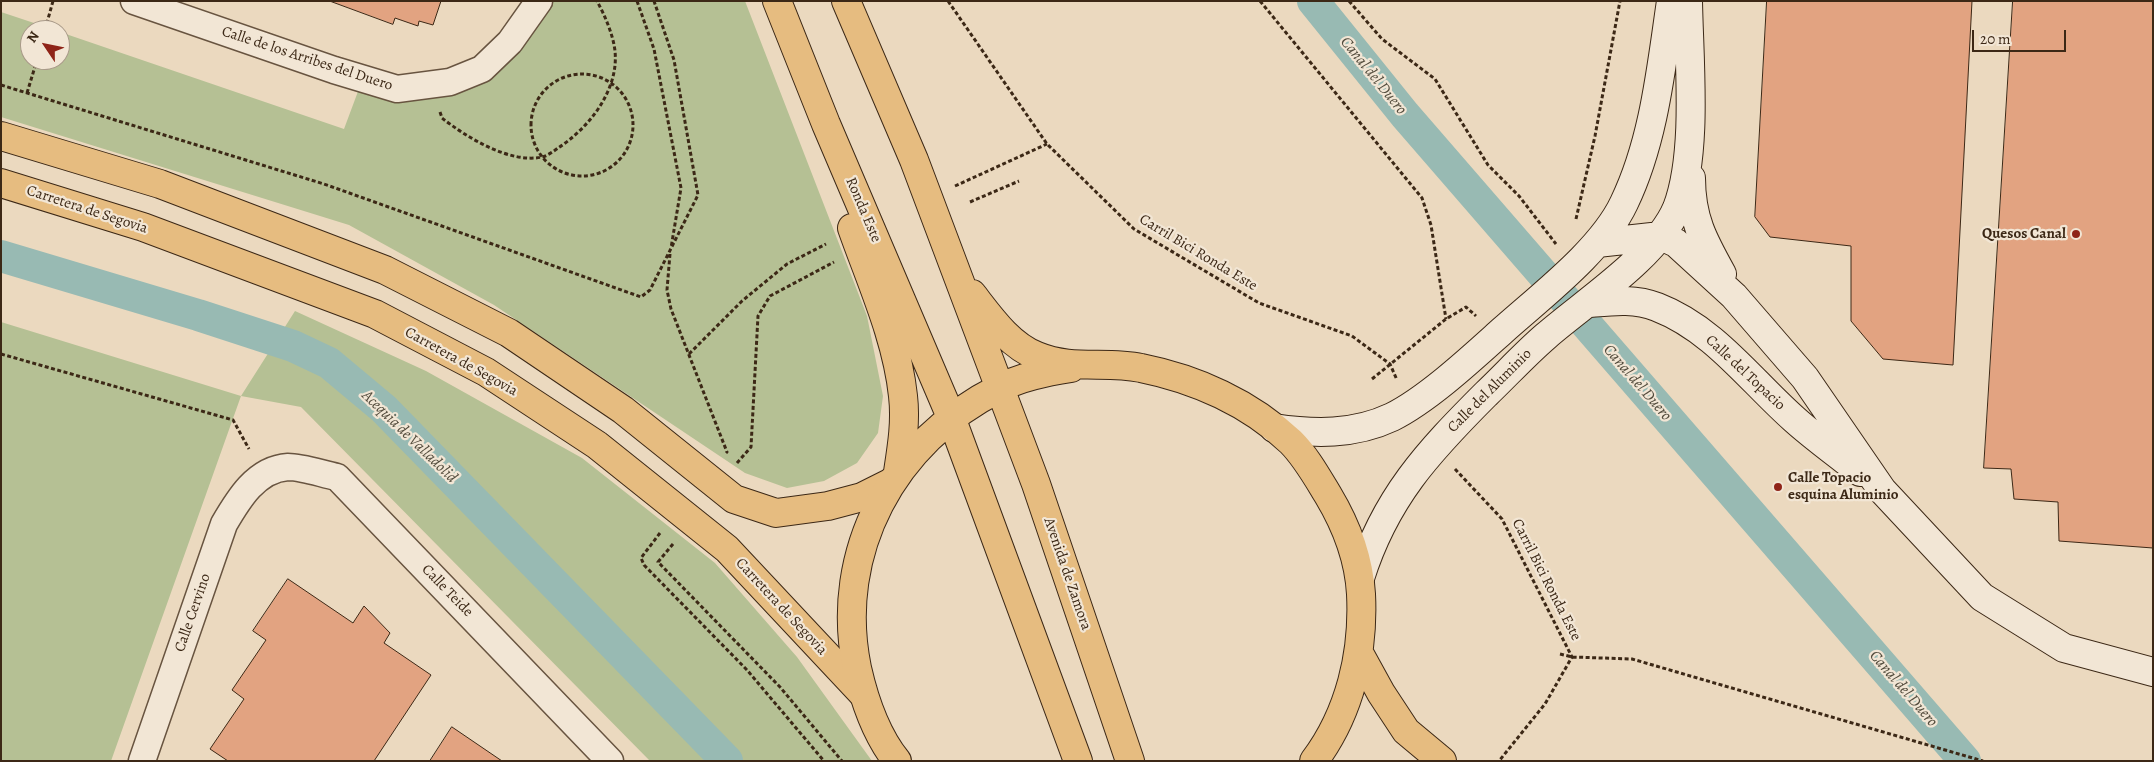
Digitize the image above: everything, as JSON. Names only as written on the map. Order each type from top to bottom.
[{"type":"main road","name":"Ronda Este","points":[[777,1],[826,124],[951,417]]},
{"type":"main road","points":[[846,1],[914,160],[999,388]]},
{"type":"main road","points":[[1,136],[160,184],[385,270],[509,333],[623,410],[734,500],[776,513],[828,506],[862,497],[894,478],[904,430],[903,395],[896,358],[852,228],[826,166],[826,124]]},
{"type":"main road","name":"Carretera de Segovia","points":[[1,183],[143,227],[374,314],[486,372],[598,445],[727,549],[863,694]]},
{"type":"main road","points":[[957,274],[991,318],[1015,343],[1035,356],[1051,361],[1082,366],[1139,367],[1194,381],[1244,407],[1274,428],[1292,443],[1307,463],[1340,516],[1351,543],[1360,578],[1362,615],[1359,653],[1350,690],[1338,721],[1314,761]]},
{"type":"main road","points":[[897,761],[889,752],[863,694],[853,649],[852,602],[859,556],[875,513],[894,478],[922,443],[951,417],[999,388],[1039,374],[1082,366]]},
{"type":"main road","name":"Avenida de Zamora","points":[[999,388],[1036,484],[1130,761]]},
{"type":"main road","points":[[951,417],[1078,761]]},
{"type":"main road","points":[[1359,653],[1381,694],[1406,731],[1442,761]]},
{"type":"street","name":"Calle de los Arribes del Duero","points":[[134,1],[334,70],[397,89],[450,82],[482,69],[510,42],[539,1]]},
{"type":"street","points":[[1597,243],[1624,203],[1648,136],[1671,1]]},
{"type":"street","name":"Calle del Aluminio","points":[[1360,578],[1370,547],[1386,514],[1420,463],[1449,430],[1546,336],[1590,303],[1661,236],[1677,207],[1690,137],[1688,1]]},
{"type":"street","name":"Calle del Topacio","points":[[1690,137],[1694,215],[1699,232],[1734,296]]},
{"type":"street","points":[[1274,428],[1331,433],[1357,428],[1392,417],[1454,373],[1530,306],[1563,261],[1597,243],[1661,236]]},
{"type":"street","name":"Calle del Topacio","points":[[1661,236],[1676,242],[1734,296],[1806,378],[1882,490]]},
{"type":"street","name":"Calle del Topacio","points":[[1590,303],[1636,301],[1657,306],[1713,339],[1795,420],[1882,490],[1982,596],[2064,648],[2153,672]]},
{"type":"street","name":"Calle Teide","points":[[263,476],[288,467],[337,477],[610,761]]},
{"type":"street","name":"Calle Cervino","points":[[142,761],[224,524],[242,495],[263,476]]},
{"type":"path","points":[[48,20],[53,1]]},
{"type":"path","points":[[428,85],[442,118],[475,142],[522,156],[543,157],[574,137],[591,120],[612,84],[616,52],[607,19],[597,1]]},
{"type":"path","points":[[637,1],[654,49],[681,188],[670,252],[667,290],[671,309],[727,452]]},
{"type":"path","points":[[1,85],[324,184],[641,297],[650,290],[698,195],[674,60],[654,1]]},
{"type":"path","name":"Carril Bici Ronda Este","points":[[948,1],[1046,144],[1134,229],[1259,303],[1352,336],[1390,364],[1397,380]]},
{"type":"path","points":[[1260,1],[1422,198],[1431,225],[1446,318]]},
{"type":"path","points":[[1349,1],[1382,39],[1435,78],[1488,165],[1519,196],[1563,261]]},
{"type":"path","points":[[1573,225],[1577,217],[1595,136],[1620,1]]},
{"type":"path","points":[[27,93],[34,70]]},
{"type":"path","points":[[583,74],[600,77],[612,84],[626,99],[632,116],[632,133],[626,150],[615,163],[602,172],[578,175],[555,168],[543,157],[534,144],[531,128],[533,112],[539,97],[550,85],[566,77],[583,74]]},
{"type":"path","points":[[960,183],[1046,144]]},
{"type":"path","points":[[970,202],[1019,181]]},
{"type":"path","points":[[1563,242],[1563,261]]},
{"type":"path","points":[[688,354],[742,301],[787,264],[829,243]]},
{"type":"path","points":[[735,466],[751,447],[758,316],[770,296],[838,260]]},
{"type":"path","points":[[1372,379],[1446,318],[1466,307],[1476,316],[1483,310]]},
{"type":"path","points":[[1,354],[233,420],[263,476]]},
{"type":"path","name":"Carril Bici Ronda Este","points":[[1451,466],[1502,519],[1572,657],[1545,704],[1499,761]]},
{"type":"path","points":[[664,528],[642,558],[644,565],[747,670],[824,761]]},
{"type":"path","points":[[674,542],[658,562],[780,687],[842,761]]},
{"type":"path","points":[[1560,654],[1572,657],[1632,659],[1983,761]]},
{"type":"green space","points":[[539,1],[745,1],[867,316],[883,396],[878,433],[857,463],[824,481],[787,488],[745,473],[494,305],[349,225],[1,117],[1,12],[25,20],[20,20],[20,70],[70,70],[70,35],[344,129],[363,78],[450,82]]},
{"type":"green space","points":[[295,311],[426,371],[582,458],[715,563],[797,657],[872,761],[650,761],[301,407],[241,396]]},
{"type":"green space","points":[[1,322],[241,396],[111,761],[1,761]]},
{"type":"building","points":[[330,1],[441,1],[433,25],[419,21],[418,26],[395,18],[393,24]]},
{"type":"building","points":[[1767,1],[1972,1],[1953,365],[1883,359],[1851,321],[1851,246],[1770,237],[1755,217]]},
{"type":"building","name":"Quesos Canal","points":[[2013,1],[2153,1],[2153,548],[2059,541],[2058,502],[2014,499],[2011,469],[1984,468]]},
{"type":"building","points":[[288,579],[353,623],[364,606],[390,633],[384,643],[431,675],[374,761],[228,761],[210,749],[244,699],[232,690],[266,640],[253,631]]},
{"type":"building","points":[[452,727],[502,761],[430,761]]},
{"type":"waterway","name":"Canal del Duero","points":[[1313,1],[1405,115],[1965,761]]},
{"type":"waterway","name":"Acequia de Valladolid","points":[[1,256],[198,315],[293,346],[329,363],[384,409],[727,761]]},
{"type":"place","name":"Quesos Canal","points":[[2076,234]]},
{"type":"place","name":"Calle Topacio esquina Aluminio","points":[[1778,487]]}]
